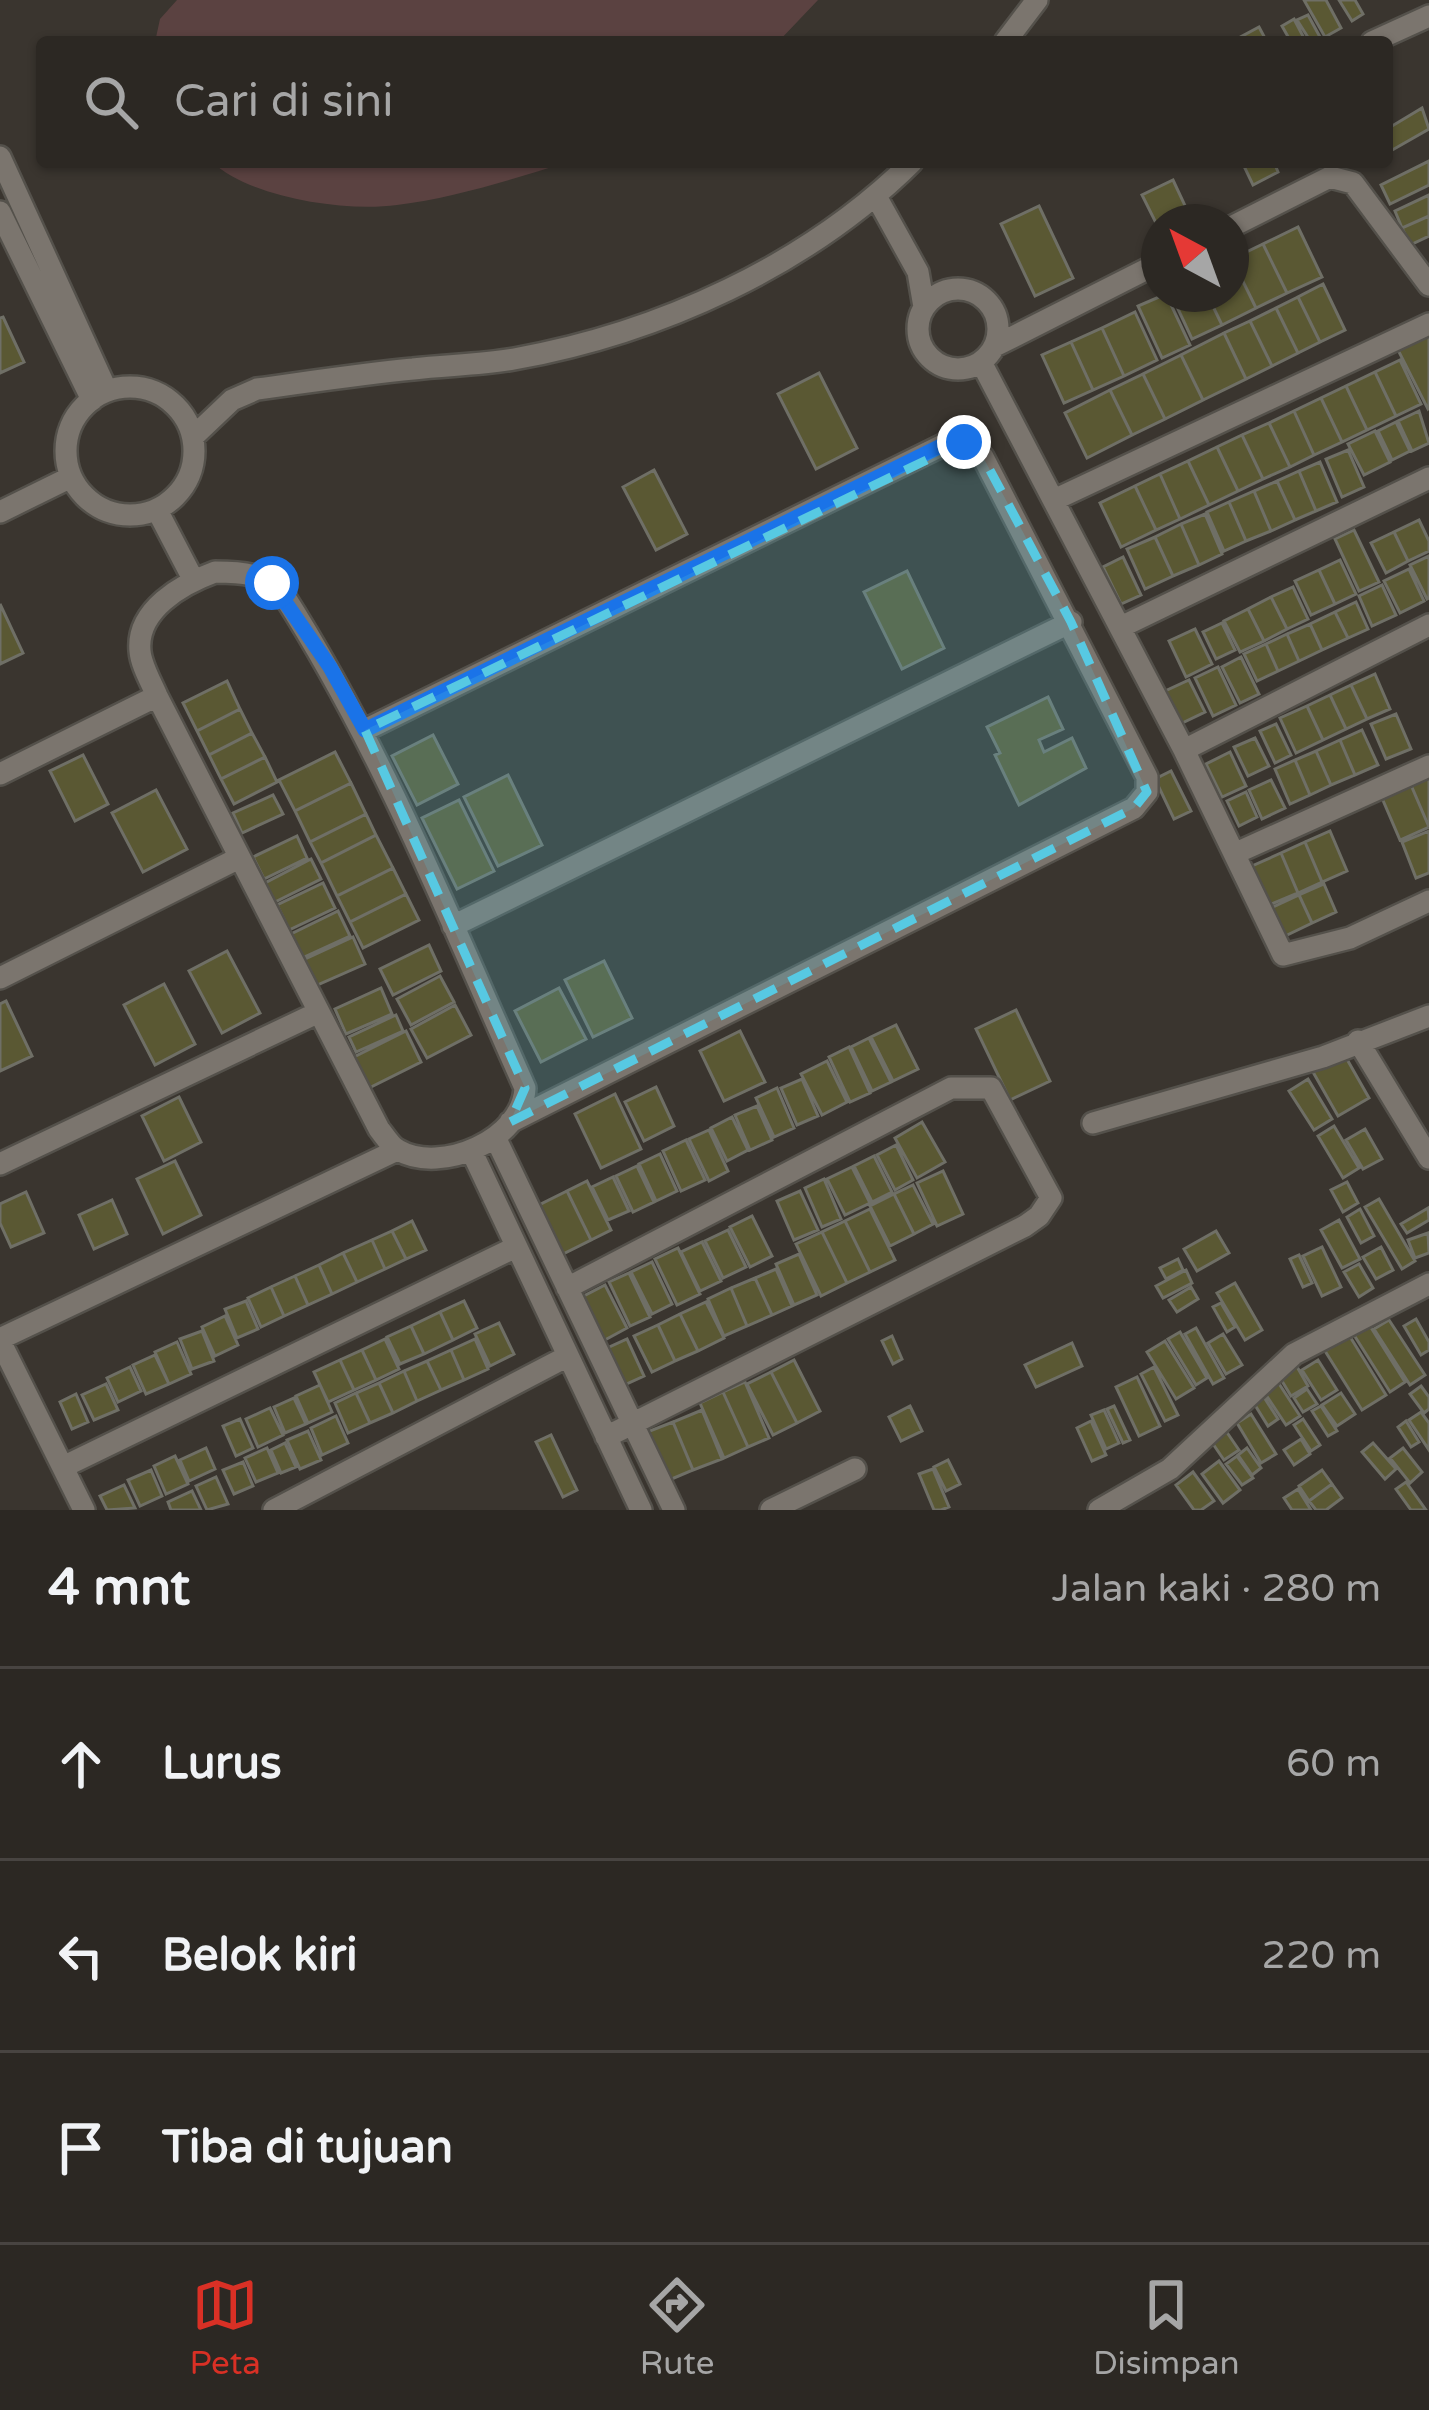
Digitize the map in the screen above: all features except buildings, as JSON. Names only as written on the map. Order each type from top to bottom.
[{"type":"street","points":[[1010,36],[1037,0]]},
{"type":"street","points":[[1387,36],[1428,20]]},
{"type":"street","points":[[0,157],[99,395]]},
{"type":"street","points":[[193,437],[232,400],[257,389],[511,360],[665,318],[735,286],[877,198],[907,168]]},
{"type":"street","points":[[1249,218],[1330,177],[1353,183],[1429,285]]},
{"type":"street","points":[[877,198],[918,272],[924,307],[918,332],[927,356],[949,368],[962,369],[1141,273]]},
{"type":"street","points":[[0,212],[99,395]]},
{"type":"street","points":[[918,272],[944,291]]},
{"type":"street","points":[[924,307],[944,291],[971,290],[993,307],[998,320],[988,354],[1054,500],[1286,956],[1350,938],[1429,901]]},
{"type":"street","points":[[1054,500],[1429,324]]},
{"type":"street","points":[[138,387],[153,390],[178,408],[193,437],[194,455],[183,487],[157,509],[124,515],[107,511],[92,503],[71,477],[66,443],[80,412],[99,395],[138,387]]},
{"type":"street","points":[[365,730],[945,444],[964,442],[982,457],[1147,777],[1147,792],[1134,808],[502,1129],[471,1150],[431,1158],[397,1150],[379,1130],[139,653],[142,626],[193,579],[215,572],[247,572],[272,583],[330,667],[365,730],[525,1088],[524,1103],[502,1129]]},
{"type":"street","points":[[0,512],[71,477]]},
{"type":"street","points":[[1121,628],[1429,478]]},
{"type":"street","points":[[157,509],[193,579]]},
{"type":"street","points":[[453,926],[1070,622]]},
{"type":"street","points":[[1184,750],[1429,625]]},
{"type":"street","points":[[0,775],[157,696]]},
{"type":"street","points":[[1236,853],[1429,766]]},
{"type":"street","points":[[0,978],[239,858]]},
{"type":"street","points":[[0,1164],[319,1012]]},
{"type":"street","points":[[1093,1123],[1254,1078],[1429,1016]]},
{"type":"street","points":[[1358,1041],[1429,1158]]},
{"type":"street","points":[[567,1288],[951,1088],[991,1088],[1051,1198],[1039,1216],[1024,1226],[607,1437]]},
{"type":"street","points":[[502,1129],[567,1288],[674,1510]]},
{"type":"street","points":[[84,1510],[0,1340],[397,1150]]},
{"type":"street","points":[[471,1150],[641,1510]]},
{"type":"street","points":[[63,1467],[516,1247]]},
{"type":"street","points":[[1099,1510],[1170,1469],[1294,1354],[1429,1283]]},
{"type":"street","points":[[274,1510],[568,1357]]},
{"type":"street","points":[[771,1510],[855,1468]]},
{"type":"highlighted area","points":[[964,442],[983,457],[1071,622],[1147,792],[1134,808],[510,1122],[525,1088],[365,730]]},
{"type":"shaded area","points":[[177,0],[818,0],[784,36],[156,36],[160,19]]},
{"type":"shaded area","points":[[220,168],[547,168],[462,193],[375,207],[299,200]]},
{"type":"route","points":[[272,583],[330,667],[365,730],[945,444],[964,442]]}]
